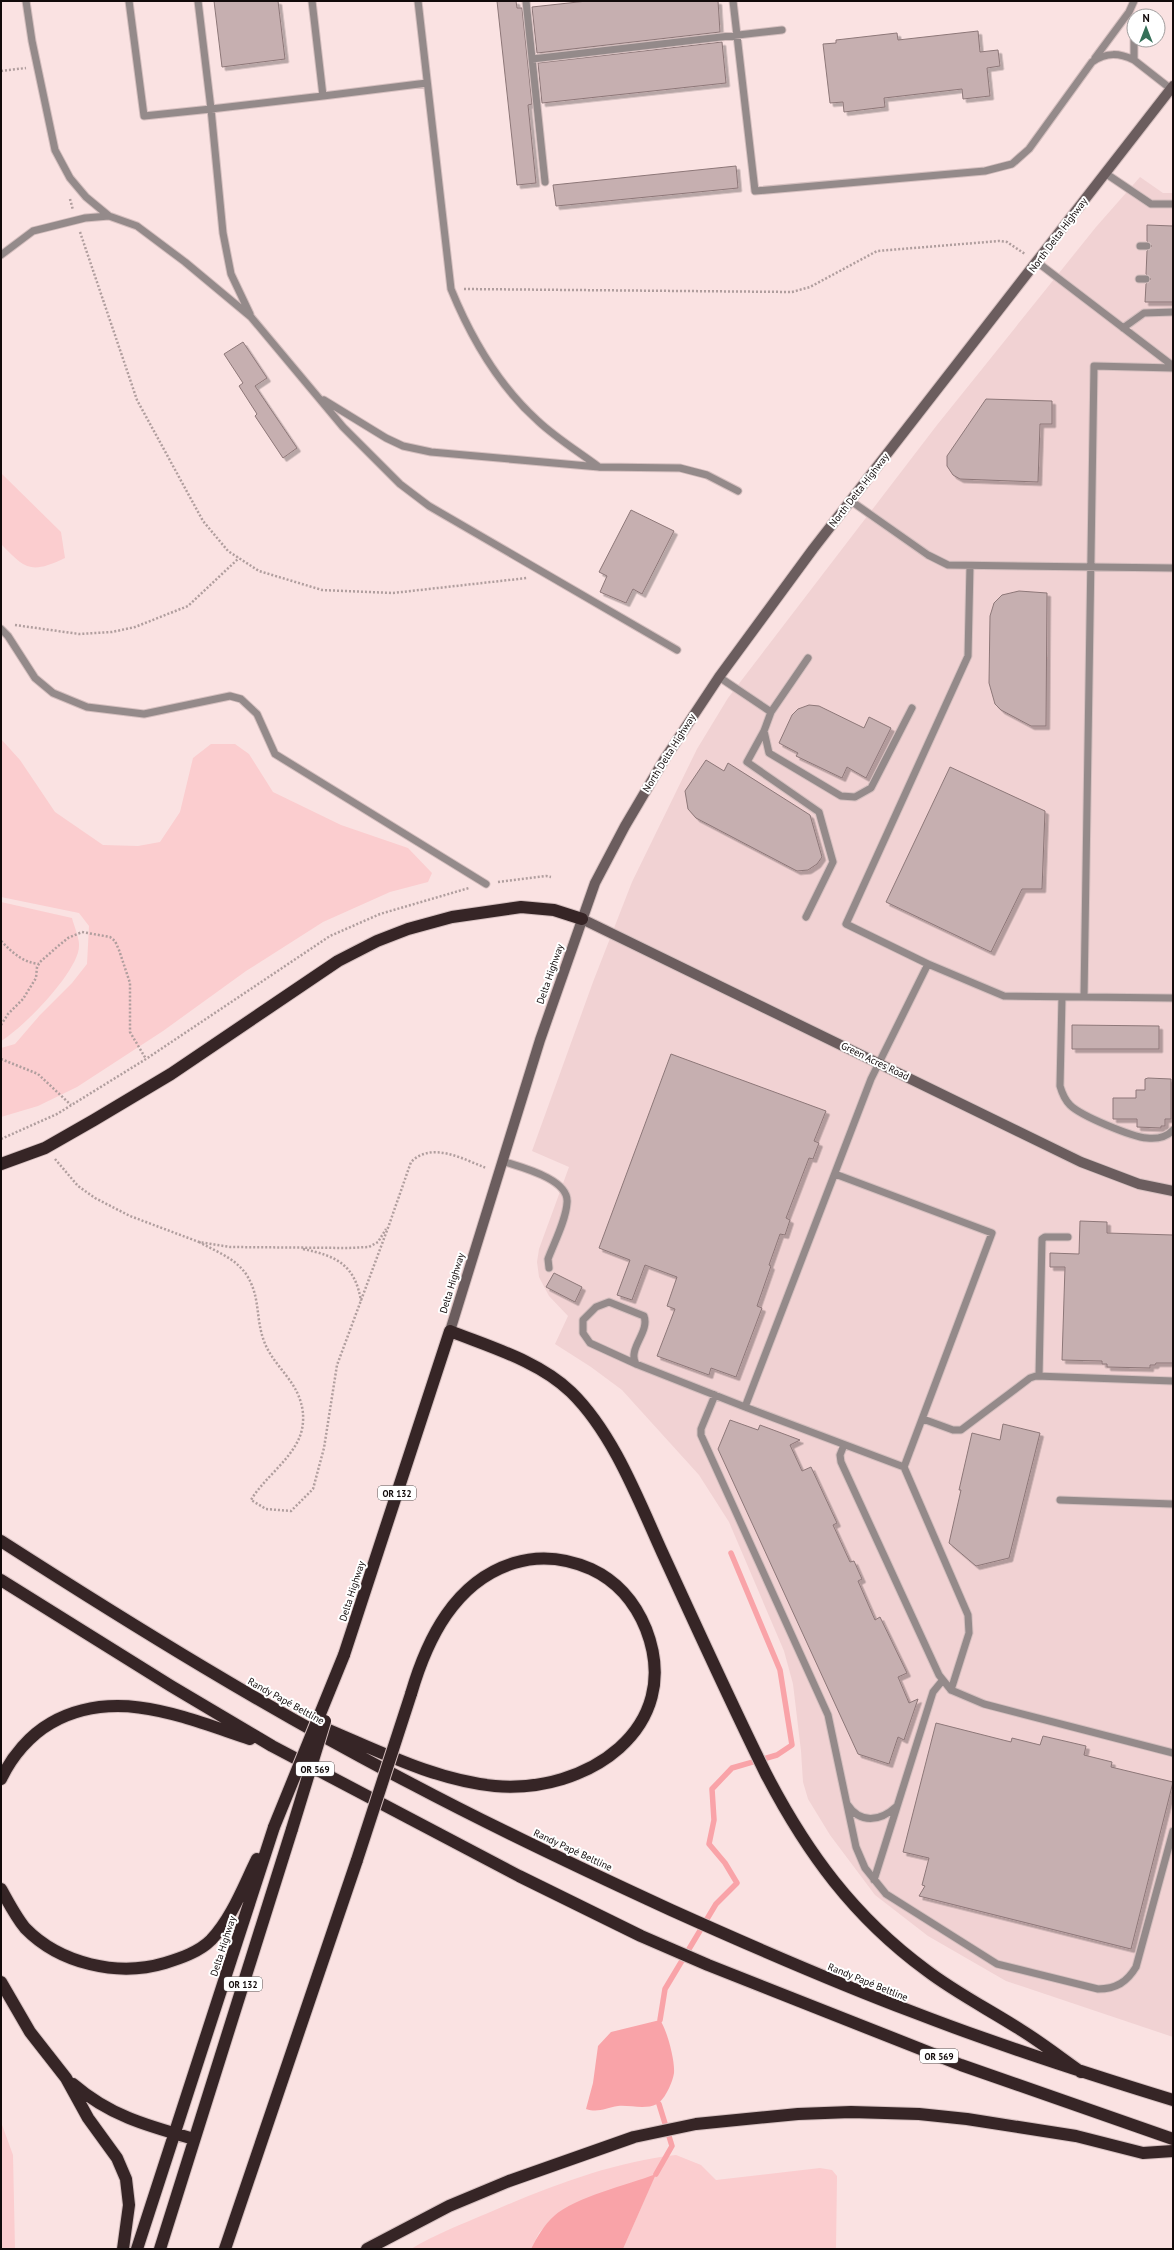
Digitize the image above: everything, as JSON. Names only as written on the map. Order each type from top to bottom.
[{"type":"highway","points":[[1,1164],[45,1148],[171,1074],[332,966],[377,940],[408,928],[452,917],[521,907],[554,910],[582,919]]},
{"type":"highway","points":[[450,1331],[497,1349],[544,1373],[570,1391],[595,1420],[610,1444],[644,1512],[742,1726],[766,1774],[810,1850],[829,1878],[867,1919],[930,1973],[953,1989],[1022,2030],[1081,2072]]},
{"type":"highway","name":"Delta Highway","points":[[160,2249],[292,1830],[344,1655],[450,1331]]},
{"type":"highway","name":"Randy Papé Beltline","points":[[1,1541],[69,1585],[261,1701],[418,1788],[640,1895],[742,1942],[912,2012],[1081,2072],[1173,2100]]},
{"type":"highway","points":[[225,2249],[357,1860],[411,1694],[431,1638],[456,1602],[487,1574],[504,1566],[522,1561],[543,1558],[564,1560],[600,1573],[615,1584],[635,1607],[642,1620],[652,1648],[655,1664],[651,1694],[646,1711],[624,1745],[605,1760],[588,1770],[553,1783],[533,1786],[494,1786],[432,1771],[261,1701]]},
{"type":"highway","name":"OR 569","points":[[1,1580],[164,1682],[272,1746],[519,1876],[641,1936],[708,1965],[961,2065],[1173,2139]]},
{"type":"highway","name":"Delta Highway","points":[[137,2249],[176,2134],[274,1827],[344,1655]]},
{"type":"highway","points":[[1,1778],[25,1744],[40,1730],[61,1718],[82,1709],[98,1706],[135,1706],[157,1710],[186,1717],[272,1746]]},
{"type":"highway","points":[[1,1889],[25,1927],[64,1956],[84,1963],[116,1969],[157,1966],[183,1957],[202,1948],[211,1939],[228,1917],[274,1827]]},
{"type":"highway","points":[[1,1982],[30,2032],[66,2078],[88,2118],[117,2158],[126,2179],[129,2205],[124,2249]]},
{"type":"highway","points":[[66,2078],[106,2109],[148,2126],[194,2140]]},
{"type":"highway","points":[[367,2249],[449,2206],[578,2156],[634,2137],[696,2124],[813,2113],[850,2112],[919,2114],[967,2119],[1068,2134],[1143,2153],[1173,2151]]},
{"type":"street","name":"North Delta Highway","points":[[582,919],[595,883],[625,826],[664,760],[719,676],[851,501],[1172,87]]},
{"type":"street","name":"Green Acres Road","points":[[582,919],[1081,1162],[1139,1184],[1173,1191]]},
{"type":"street","name":"Delta Highway","points":[[450,1331],[540,1040],[582,919]]},
{"type":"lane","points":[[26,1],[55,150],[70,178],[86,198],[109,216],[137,226],[185,262],[251,317],[343,427],[400,484],[428,506],[677,650]]},
{"type":"lane","points":[[129,1],[144,116],[428,84]]},
{"type":"lane","points":[[198,1],[224,240],[231,274],[251,317]]},
{"type":"lane","points":[[312,1],[323,96]]},
{"type":"lane","points":[[418,1],[451,289],[462,315],[492,371],[538,421],[599,467]]},
{"type":"lane","points":[[526,1],[545,182]]},
{"type":"lane","points":[[733,1],[755,191],[985,171],[1012,164],[1029,149],[1129,12],[1134,1]]},
{"type":"lane","points":[[532,58],[782,30]]},
{"type":"lane","points":[[1134,48],[1134,60]]},
{"type":"lane","points":[[1092,62],[1100,57],[1116,54],[1134,60],[1172,87]]},
{"type":"lane","points":[[1105,173],[1151,204],[1173,204]]},
{"type":"lane","points":[[1,255],[33,230],[76,220],[109,216]]},
{"type":"lane","points":[[1037,262],[1173,367]]},
{"type":"lane","points":[[1123,328],[1144,313],[1173,312]]},
{"type":"lane","points":[[1084,997],[1094,366],[1173,367]]},
{"type":"lane","points":[[319,397],[386,438],[403,446],[431,452],[599,467],[680,468],[708,475],[738,491]]},
{"type":"lane","points":[[851,501],[937,561],[948,565],[1173,568]]},
{"type":"lane","points":[[970,566],[968,656],[846,924],[928,964],[1004,996],[1173,998]]},
{"type":"lane","points":[[1,629],[8,636],[35,678],[53,693],[87,707],[144,714],[230,696],[242,699],[257,714],[270,748],[275,754],[486,884]]},
{"type":"lane","points":[[806,917],[833,862],[819,812],[747,762],[764,731],[771,712],[808,658]]},
{"type":"lane","points":[[719,676],[771,712]]},
{"type":"lane","points":[[764,731],[769,753],[841,796],[855,797],[871,788],[912,708]]},
{"type":"lane","points":[[745,1407],[878,1063],[928,964]]},
{"type":"lane","points":[[1062,997],[1060,1086],[1065,1098],[1071,1106],[1097,1120],[1141,1137],[1157,1138],[1167,1135],[1173,1130]]},
{"type":"lane","points":[[502,1161],[550,1179],[565,1192],[568,1204],[548,1259],[550,1268]]},
{"type":"lane","points":[[835,1174],[992,1233],[904,1467],[968,1615],[969,1633],[951,1690]]},
{"type":"lane","points":[[1039,1376],[1042,1239],[1045,1237],[1068,1237]]},
{"type":"lane","points":[[636,1364],[633,1357],[645,1325],[644,1316],[609,1302],[593,1309],[583,1324],[583,1333],[587,1340],[636,1364],[904,1467]]},
{"type":"lane","points":[[923,1419],[953,1430],[961,1430],[1030,1378],[1039,1376],[1173,1381]]},
{"type":"lane","points":[[715,1395],[701,1429],[701,1435],[828,1715],[856,1847],[865,1868],[886,1894],[1001,1966],[1098,1989],[1107,1989],[1121,1984],[1136,1967],[1173,1831]]},
{"type":"lane","points":[[844,1445],[840,1455],[841,1462],[942,1681],[951,1690],[984,1704],[1173,1754]]},
{"type":"lane","points":[[1060,1500],[1173,1504]]},
{"type":"lane","points":[[874,1880],[933,1692],[942,1681]]},
{"type":"lane","points":[[846,1802],[855,1814],[867,1819],[881,1818],[898,1805]]},
{"type":"path","points":[[1,71],[38,66]]},
{"type":"path","points":[[68,192],[76,220],[137,400],[203,521],[228,551],[259,571],[322,590],[393,593],[549,576]]},
{"type":"path","points":[[451,289],[792,292],[810,287],[877,251],[999,241],[1007,242],[1037,262]]},
{"type":"path","points":[[9,624],[79,634],[112,632],[135,627],[188,606],[239,558]]},
{"type":"path","points":[[1,1025],[8,1014],[23,999],[36,978],[39,964],[68,938],[82,932],[110,937],[115,940],[130,983],[130,1032],[146,1059]]},
{"type":"path","points":[[1,941],[19,958],[29,963],[39,964]]},
{"type":"path","points":[[1,1059],[38,1074],[71,1105]]},
{"type":"path","points":[[45,1148],[78,1186],[95,1198],[130,1216],[199,1242],[231,1259],[246,1274],[258,1298],[264,1340],[272,1358],[294,1386],[301,1402],[303,1418],[300,1435],[294,1448],[274,1474],[260,1487],[251,1500],[266,1509],[291,1511],[313,1489],[324,1448],[337,1365],[389,1225],[410,1162],[417,1155],[427,1152],[439,1152],[498,1173]]},
{"type":"path","points":[[199,1242],[230,1247],[369,1247],[378,1242],[389,1225]]},
{"type":"path","points":[[296,1248],[314,1252],[341,1262],[350,1270],[358,1285],[361,1301]]},
{"type":"shaded area","points":[[1140,177],[1163,193],[1173,193],[1173,2037],[1006,1981],[928,1936],[875,1895],[830,1835],[808,1799],[803,1782],[793,1684],[784,1651],[729,1522],[699,1475],[622,1390],[591,1367],[555,1344],[568,1316],[549,1296],[539,1277],[537,1262],[539,1249],[569,1167],[532,1151],[593,982],[632,882],[697,749],[728,698],[937,425],[1096,227]]},
{"type":"shaded area","points":[[1,473],[61,532],[65,558],[44,566],[30,567],[23,564],[1,544]]},
{"type":"shaded area","points":[[1,739],[20,760],[55,812],[103,845],[138,846],[160,842],[180,812],[193,758],[211,744],[235,744],[249,754],[273,792],[341,825],[408,848],[432,873],[428,882],[390,892],[323,922],[246,971],[163,1031],[77,1087],[38,1106],[1,1117],[1,1048],[15,1044],[40,1015],[72,983],[87,964],[89,926],[79,913],[1,897]]},
{"type":"shaded area","points":[[1,902],[72,918],[79,945],[77,956],[70,969],[48,998],[22,1024],[1,1041]]},
{"type":"shaded area","points":[[660,2020],[668,2038],[674,2067],[672,2081],[663,2099],[657,2104],[648,2107],[618,2106],[602,2110],[586,2109],[593,2083],[598,2046],[611,2032]]},
{"type":"shaded area","points":[[1,2122],[13,2155],[15,2249],[1,2249]]},
{"type":"shaded area","points":[[676,2155],[701,2165],[716,2180],[820,2168],[832,2170],[837,2176],[836,2249],[623,2249],[655,2175],[554,2216],[539,2233],[531,2249],[411,2249],[449,2230],[557,2185],[628,2163]]},
{"type":"shaded area","points":[[656,2174],[623,2249],[531,2249],[547,2223],[563,2209],[588,2197]]},
{"type":"building","points":[[214,1],[278,1],[285,59],[222,67]]},
{"type":"building","points":[[497,1],[516,1],[517,8],[522,8],[532,104],[528,105],[536,183],[517,185]]},
{"type":"building","points":[[587,1],[718,1],[720,32],[537,53],[532,7]]},
{"type":"building","points":[[978,31],[980,52],[998,50],[1000,66],[987,68],[990,96],[963,99],[962,89],[884,98],[885,107],[844,112],[843,102],[830,103],[823,44],[836,43],[836,40],[897,33],[898,40]]},
{"type":"building","points":[[722,42],[726,83],[542,103],[538,63]]},
{"type":"building","points":[[736,166],[738,188],[556,206],[553,185]]},
{"type":"building","points":[[1147,225],[1173,226],[1173,302],[1145,302],[1146,284],[1151,279],[1146,274],[1147,251],[1152,246],[1147,241]]},
{"type":"building","points":[[243,342],[267,378],[255,386],[297,448],[283,458],[255,416],[257,414],[239,386],[243,383],[224,354]]},
{"type":"building","points":[[986,399],[1052,401],[1052,424],[1040,424],[1038,482],[960,479],[953,475],[947,466],[947,456]]},
{"type":"building","points":[[631,510],[674,531],[642,594],[633,589],[626,603],[600,592],[607,576],[599,572]]},
{"type":"building","points":[[1019,591],[1047,593],[1046,726],[1031,726],[1001,710],[995,704],[989,683],[990,616],[994,603],[1002,595]]},
{"type":"building","points":[[809,705],[819,706],[864,728],[869,717],[891,728],[866,778],[847,767],[842,778],[796,756],[798,753],[779,743],[792,715],[798,709]]},
{"type":"building","points":[[706,760],[724,771],[728,763],[810,815],[822,857],[817,864],[808,870],[797,871],[696,818],[688,809],[685,791]]},
{"type":"building","points":[[950,767],[1045,811],[1042,889],[1022,889],[991,952],[886,902]]},
{"type":"building","points":[[1072,1025],[1159,1026],[1159,1049],[1072,1049]]},
{"type":"building","points":[[671,1054],[826,1111],[814,1141],[819,1143],[813,1159],[809,1158],[786,1218],[790,1220],[785,1235],[780,1234],[769,1265],[771,1266],[757,1306],[762,1308],[736,1377],[711,1368],[709,1375],[657,1356],[675,1309],[667,1306],[677,1277],[645,1265],[632,1300],[617,1295],[630,1260],[599,1248]]},
{"type":"building","points":[[1145,1079],[1171,1079],[1171,1119],[1165,1119],[1165,1126],[1161,1126],[1161,1128],[1137,1127],[1137,1119],[1113,1119],[1113,1098],[1136,1098],[1136,1090],[1145,1090]]},
{"type":"building","points":[[1080,1221],[1107,1222],[1107,1233],[1173,1235],[1173,1363],[1156,1363],[1155,1365],[1150,1365],[1150,1368],[1107,1367],[1107,1364],[1102,1364],[1102,1361],[1062,1360],[1065,1267],[1050,1267],[1050,1253],[1079,1254]]},
{"type":"building","points":[[554,1273],[582,1287],[575,1302],[546,1287]]},
{"type":"building","points":[[730,1420],[758,1430],[760,1425],[800,1440],[790,1445],[802,1471],[811,1467],[837,1523],[833,1525],[850,1562],[854,1561],[862,1579],[858,1581],[875,1620],[880,1617],[907,1673],[898,1677],[909,1703],[918,1699],[904,1740],[898,1737],[889,1764],[858,1754],[718,1449]]},
{"type":"building","points":[[1003,1424],[1040,1433],[1009,1558],[976,1566],[949,1543],[961,1490],[959,1490],[972,1433],[1000,1440]]},
{"type":"building","points":[[936,1723],[1011,1742],[1012,1738],[1040,1745],[1043,1736],[1086,1746],[1084,1755],[1112,1762],[1111,1767],[1173,1782],[1131,1949],[919,1896],[925,1886],[922,1885],[929,1858],[903,1852]]},
{"type":"waterway","points":[[660,2020],[665,1989],[716,1904],[737,1883],[725,1863],[709,1844],[714,1820],[712,1789],[732,1768],[777,1755],[792,1745],[780,1670],[731,1553]]},
{"type":"waterway","points":[[656,2174],[672,2146],[659,2104]]}]
